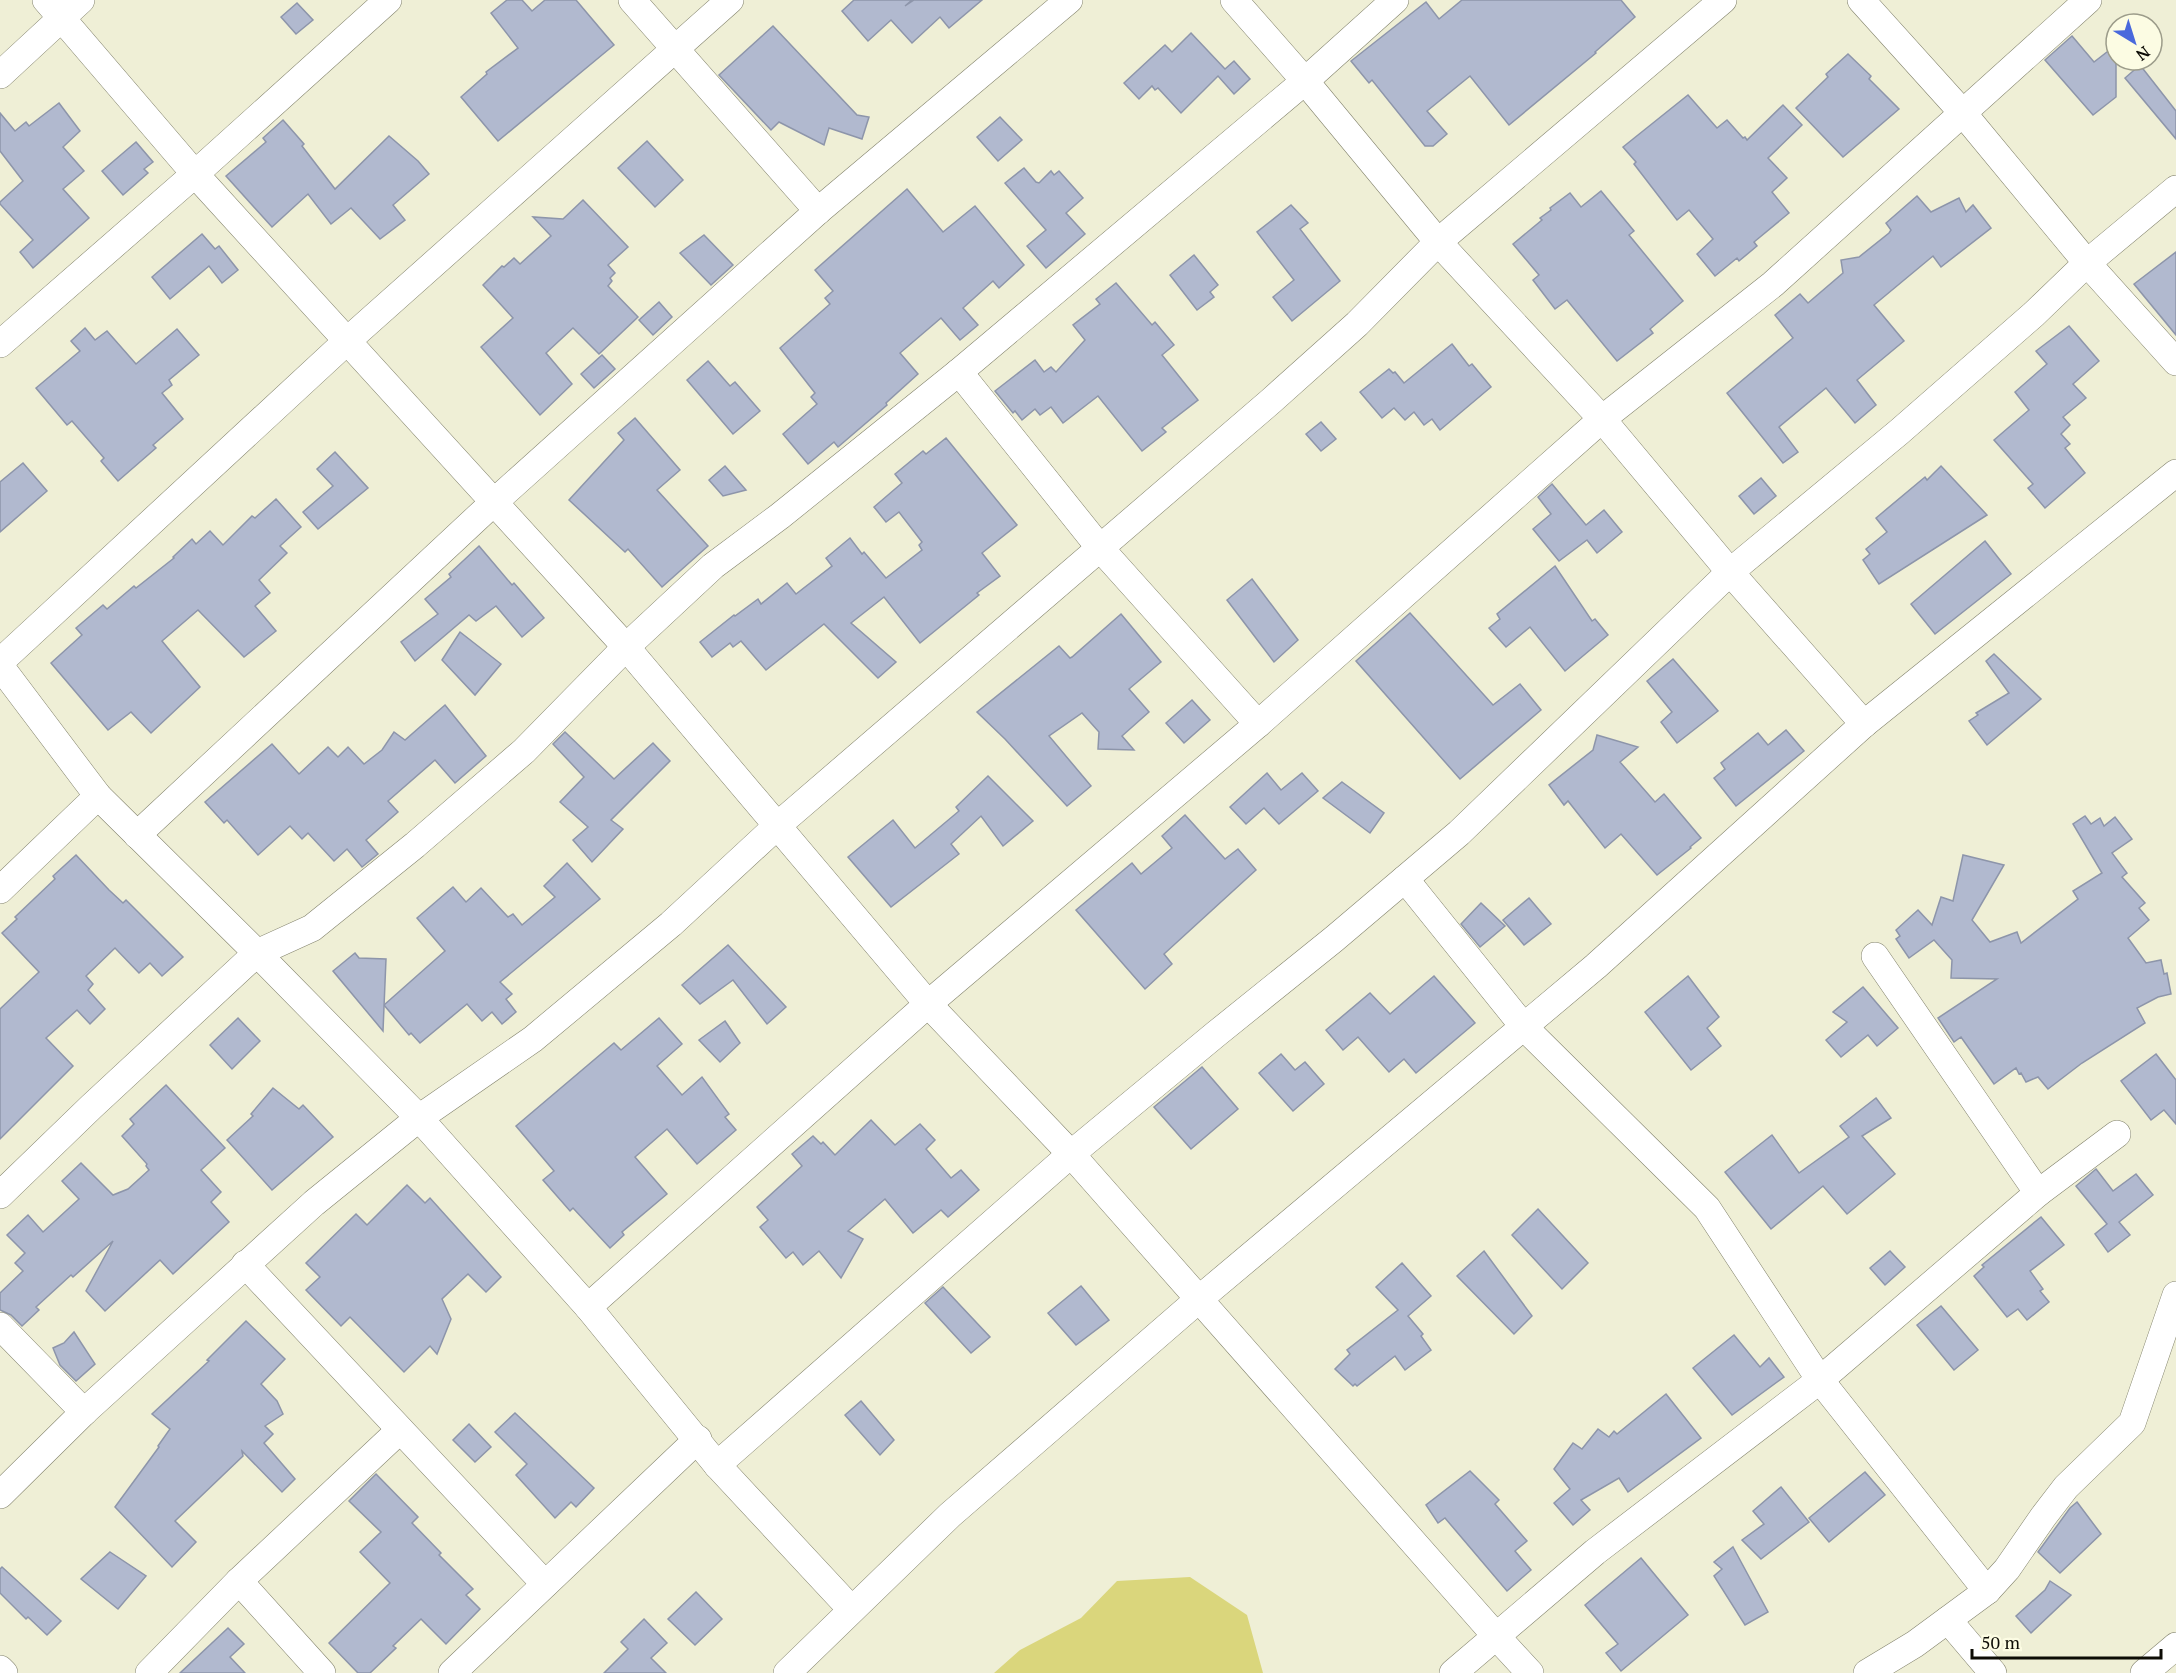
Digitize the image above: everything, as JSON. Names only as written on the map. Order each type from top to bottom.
[{"type":"street","points":[[0,344],[195,174],[388,0]]},
{"type":"street","points":[[632,0],[818,212]]},
{"type":"street","points":[[730,0],[347,341],[0,664],[98,796],[419,1118],[588,1307],[717,1465],[851,1609]]},
{"type":"street","points":[[136,835],[494,503],[818,212],[1069,0]]},
{"type":"street","points":[[1234,0],[1305,81],[1438,242],[1602,419],[1730,572],[1864,724]]},
{"type":"street","points":[[0,1196],[257,953],[312,928],[415,845],[524,751],[626,647],[713,566],[780,516],[959,372],[1305,81],[1395,0]]},
{"type":"street","points":[[0,1495],[84,1412],[314,1203],[419,1118],[533,1039],[671,924],[778,825],[1357,324],[1438,242],[1723,0]]},
{"type":"street","points":[[1861,0],[1962,112],[2087,263],[2176,362]]},
{"type":"street","points":[[588,1307],[928,1004],[1258,724],[1602,419],[1773,284],[2088,0]]},
{"type":"street","points":[[0,75],[63,6],[195,174],[626,647],[928,1004],[1071,1154],[1530,1673]]},
{"type":"street","points":[[717,1465],[1071,1154],[1459,832],[1730,572],[1899,432],[2034,314],[2087,263],[2176,189]]},
{"type":"street","points":[[959,372],[1100,548],[1258,724]]},
{"type":"street","points":[[788,1673],[851,1609],[950,1515],[1198,1300],[1596,966],[1864,724],[2176,473]]},
{"type":"street","points":[[0,890],[98,796]]},
{"type":"street","points":[[1405,879],[1524,1027],[1707,1208],[1820,1380],[1987,1592]]},
{"type":"street","points":[[1875,956],[2038,1193]]},
{"type":"street","points":[[1453,1673],[1595,1552],[1820,1380],[2038,1193],[2117,1134]]},
{"type":"street","points":[[245,1264],[545,1584]]},
{"type":"street","points":[[1867,1673],[1915,1644],[1987,1592],[2007,1569],[2066,1487],[2132,1423],[2176,1294]]},
{"type":"street","points":[[0,1326],[84,1412]]},
{"type":"street","points":[[149,1673],[239,1581],[400,1430]]},
{"type":"street","points":[[452,1673],[698,1439]]},
{"type":"street","points":[[239,1581],[322,1673]]},
{"type":"street","points":[[1948,1620],[1993,1673]]},
{"type":"street","points":[[2144,1673],[2176,1646]]},
{"type":"street","points":[[0,1669],[4,1673]]},
{"type":"shaded area","points":[[1190,1577],[1247,1615],[1263,1673],[994,1673],[1020,1650],[1081,1618],[1117,1581]]},
{"type":"building","points":[[507,0],[522,0],[532,11],[545,0],[576,0],[614,45],[498,141],[461,97],[487,74],[486,72],[518,48],[491,13]]},
{"type":"building","points":[[854,0],[912,0],[905,6],[914,0],[982,0],[949,28],[940,17],[912,43],[891,20],[868,41],[842,11]]},
{"type":"building","points":[[1462,0],[1621,0],[1635,17],[1596,53],[1509,125],[1470,76],[1427,111],[1447,134],[1433,146],[1425,146],[1372,80],[1369,83],[1351,61],[1426,2],[1439,19]]},
{"type":"building","points":[[297,3],[313,20],[296,34],[281,17]]},
{"type":"building","points":[[773,26],[857,115],[869,117],[862,139],[829,128],[824,145],[779,122],[771,130],[719,75]]},
{"type":"building","points":[[1191,33],[1225,69],[1234,61],[1250,79],[1234,94],[1218,76],[1181,113],[1158,88],[1155,90],[1152,86],[1139,99],[1124,83],[1165,45],[1172,52]]},
{"type":"building","points":[[2072,36],[2094,62],[2104,54],[2104,72],[2116,72],[2116,97],[2093,115],[2045,60]]},
{"type":"building","points":[[1848,54],[1871,76],[1869,79],[1899,109],[1843,157],[1796,108],[1828,77],[1826,74]]},
{"type":"building","points":[[2132,72],[2145,72],[2176,111],[2176,139],[2125,78]]},
{"type":"building","points":[[1688,95],[1717,128],[1727,120],[1747,140],[1783,105],[1802,125],[1768,158],[1787,178],[1772,192],[1789,213],[1754,242],[1757,246],[1739,261],[1737,258],[1715,276],[1697,254],[1713,239],[1689,210],[1677,220],[1623,147]]},
{"type":"building","points":[[59,103],[80,131],[63,147],[84,171],[63,189],[89,218],[33,268],[20,252],[33,240],[0,204],[23,181],[0,151],[0,113],[15,131],[26,122],[29,126]]},
{"type":"building","points":[[1000,117],[1022,140],[998,161],[977,137]]},
{"type":"building","points":[[283,120],[304,144],[302,146],[335,189],[389,136],[418,161],[429,174],[393,205],[405,220],[380,239],[351,208],[331,224],[308,194],[272,227],[226,176],[266,142],[263,138]]},
{"type":"building","points":[[647,141],[683,180],[655,207],[618,168]]},
{"type":"building","points":[[136,142],[153,162],[144,169],[148,173],[123,195],[102,171]]},
{"type":"building","points":[[1024,168],[1039,183],[1051,171],[1054,175],[1059,171],[1083,198],[1066,213],[1085,234],[1046,268],[1027,246],[1046,230],[1005,183]]},
{"type":"building","points":[[907,189],[943,232],[975,206],[1024,265],[999,288],[993,281],[963,308],[978,325],[960,340],[941,318],[900,353],[918,374],[886,403],[887,405],[838,447],[834,442],[808,464],[783,434],[817,404],[811,397],[815,393],[780,348],[830,304],[825,298],[833,291],[815,270]]},
{"type":"building","points":[[1601,191],[1634,231],[1629,235],[1683,301],[1650,329],[1653,333],[1617,361],[1567,300],[1555,309],[1533,280],[1539,275],[1513,244],[1542,220],[1540,218],[1551,210],[1550,208],[1570,193],[1581,207]]},
{"type":"building","points":[[1917,196],[1931,212],[1959,198],[1966,212],[1973,205],[1991,228],[1941,267],[1933,256],[1874,305],[1904,341],[1857,380],[1876,405],[1855,423],[1826,388],[1779,427],[1798,452],[1783,463],[1727,393],[1793,338],[1775,315],[1800,294],[1808,303],[1843,273],[1841,260],[1859,257],[1889,233],[1891,230],[1886,223]]},
{"type":"building","points":[[583,200],[628,247],[608,265],[615,273],[610,278],[612,281],[608,286],[638,317],[599,354],[573,328],[546,353],[572,384],[540,415],[481,347],[513,318],[483,285],[502,266],[504,267],[514,258],[520,264],[551,236],[533,217],[563,219]]},
{"type":"building","points":[[1291,205],[1308,223],[1300,229],[1340,281],[1292,321],[1273,297],[1294,280],[1257,232]]},
{"type":"building","points":[[202,234],[215,249],[219,246],[238,270],[222,283],[209,266],[170,299],[152,277]]},
{"type":"building","points":[[704,235],[733,265],[711,285],[680,253]]},
{"type":"building","points":[[2176,252],[2176,335],[2134,284]]},
{"type":"building","points":[[1194,255],[1218,285],[1210,292],[1214,297],[1197,310],[1170,275]]},
{"type":"building","points":[[1116,283],[1152,325],[1155,322],[1174,345],[1162,355],[1198,400],[1162,428],[1166,432],[1142,451],[1098,396],[1063,423],[1051,407],[1040,415],[1035,409],[1022,420],[1015,411],[1013,413],[995,391],[1035,360],[1044,372],[1051,367],[1056,372],[1085,340],[1073,325],[1100,304],[1096,299]]},
{"type":"building","points":[[659,302],[672,317],[653,335],[639,320]]},
{"type":"building","points":[[2069,326],[2099,361],[2073,384],[2086,398],[2063,417],[2070,425],[2061,434],[2070,444],[2065,448],[2085,473],[2045,508],[2028,488],[2033,484],[1994,440],[2029,410],[2015,392],[2047,364],[2036,351]]},
{"type":"building","points":[[85,328],[95,340],[107,331],[136,364],[177,329],[199,355],[169,380],[172,385],[162,393],[183,419],[153,445],[156,448],[118,481],[101,461],[104,458],[72,421],[67,425],[36,388],[80,351],[71,341]]},
{"type":"building","points":[[1452,344],[1469,366],[1472,364],[1491,387],[1440,430],[1432,419],[1424,425],[1414,412],[1405,420],[1394,408],[1382,418],[1360,392],[1389,369],[1395,372],[1404,383]]},
{"type":"building","points":[[602,355],[615,369],[594,388],[581,374]]},
{"type":"building","points":[[708,361],[730,386],[735,382],[760,411],[733,434],[687,380]]},
{"type":"building","points":[[635,418],[680,470],[657,490],[708,546],[662,587],[628,549],[625,552],[569,500],[624,440],[618,433]]},
{"type":"building","points":[[1321,422],[1336,439],[1321,451],[1306,434]]},
{"type":"building","points":[[946,438],[1017,525],[982,553],[1000,576],[920,643],[884,597],[851,623],[896,662],[878,678],[824,624],[766,670],[741,641],[733,647],[730,643],[712,657],[700,642],[734,615],[758,599],[761,604],[787,583],[796,594],[832,566],[826,558],[850,538],[886,578],[922,550],[919,545],[922,542],[899,512],[886,522],[874,507],[902,483],[895,474],[923,451],[926,454]]},
{"type":"building","points":[[335,452],[368,488],[318,529],[303,512],[333,486],[317,469]]},
{"type":"building","points":[[23,463],[47,491],[0,532],[0,482]]},
{"type":"building","points":[[725,466],[746,490],[723,496],[709,480]]},
{"type":"building","points":[[1941,466],[1987,515],[1879,584],[1863,560],[1870,554],[1866,549],[1887,532],[1876,518],[1925,477],[1927,480]]},
{"type":"building","points":[[1761,478],[1776,496],[1754,514],[1739,496]]},
{"type":"building","points":[[1552,484],[1586,525],[1604,510],[1622,532],[1597,553],[1587,540],[1559,561],[1533,529],[1551,514],[1538,497]]},
{"type":"building","points":[[276,499],[301,527],[280,546],[287,553],[259,580],[270,593],[255,606],[276,631],[244,657],[198,610],[162,641],[200,687],[151,733],[131,712],[108,730],[51,663],[82,635],[76,628],[103,605],[107,609],[134,586],[136,588],[174,558],[192,539],[196,544],[210,531],[223,545],[252,516],[255,518]]},
{"type":"building","points":[[1985,541],[2011,574],[1935,634],[1911,604]]},
{"type":"building","points":[[479,546],[544,618],[522,637],[496,606],[476,621],[469,615],[415,661],[401,642],[438,614],[425,599],[451,577],[449,574]]},
{"type":"building","points":[[1555,566],[1592,621],[1595,619],[1608,635],[1565,671],[1530,627],[1506,647],[1489,628],[1500,619],[1497,614]]},
{"type":"building","points":[[1252,579],[1298,640],[1274,662],[1227,600]]},
{"type":"building","points":[[1410,613],[1493,705],[1520,684],[1541,710],[1460,779],[1356,661]]},
{"type":"building","points":[[1121,614],[1161,662],[1129,689],[1149,712],[1122,736],[1134,750],[1098,749],[1099,732],[1082,713],[1049,736],[1091,786],[1067,806],[977,712],[1059,646],[1070,658],[1072,657]]},
{"type":"building","points":[[460,632],[501,664],[475,695],[442,660]]},
{"type":"building","points":[[1994,654],[2041,699],[1987,745],[1969,721],[1978,715],[1976,713],[2009,693],[1986,661]]},
{"type":"building","points":[[1673,659],[1718,711],[1677,743],[1661,722],[1672,712],[1647,681]]},
{"type":"building","points":[[1192,700],[1210,720],[1184,743],[1166,723]]},
{"type":"building","points":[[445,705],[486,756],[455,783],[435,760],[388,801],[398,812],[366,840],[378,854],[362,867],[347,849],[334,861],[308,833],[302,839],[290,826],[258,855],[227,820],[224,823],[205,802],[272,744],[299,774],[328,747],[338,757],[348,747],[364,764],[382,750],[394,732],[405,740]]},
{"type":"building","points":[[1786,730],[1804,751],[1736,806],[1714,778],[1725,769],[1721,763],[1758,733],[1768,745]]},
{"type":"building","points":[[565,732],[614,779],[653,743],[670,761],[611,820],[623,829],[592,862],[573,840],[588,827],[560,802],[584,777],[553,744]]},
{"type":"building","points":[[1597,735],[1638,747],[1620,762],[1655,802],[1664,794],[1701,838],[1657,875],[1621,834],[1605,848],[1568,801],[1564,805],[1549,785],[1593,750]]},
{"type":"building","points":[[1267,773],[1281,790],[1302,773],[1318,791],[1279,824],[1264,808],[1246,824],[1230,807]]},
{"type":"building","points":[[988,776],[1033,821],[1003,846],[981,816],[951,844],[959,854],[891,907],[848,857],[893,820],[915,848],[959,811],[956,807]]},
{"type":"building","points":[[1342,782],[1384,813],[1370,833],[1323,798]]},
{"type":"building","points":[[1185,815],[1225,859],[1238,849],[1256,870],[1164,954],[1172,964],[1145,989],[1076,910],[1132,863],[1141,874],[1172,848],[1162,836]]},
{"type":"building","points":[[2085,816],[2091,824],[2100,818],[2104,826],[2115,817],[2132,839],[2112,853],[2127,873],[2122,877],[2145,903],[2139,908],[2149,920],[2128,938],[2146,963],[2161,960],[2164,974],[2167,973],[2171,994],[2158,997],[2137,1008],[2145,1023],[2082,1063],[2048,1089],[2038,1077],[2026,1082],[2016,1068],[1994,1084],[1961,1037],[1954,1042],[1938,1018],[1997,979],[1951,978],[1952,960],[1934,940],[1909,958],[1896,939],[1900,936],[1896,930],[1918,910],[1932,925],[1941,897],[1953,901],[1963,855],[2004,865],[1972,920],[1990,942],[2017,932],[2021,943],[2078,899],[2073,891],[2102,873],[2073,824]]},
{"type":"building","points":[[76,855],[109,890],[123,903],[126,900],[183,957],[162,976],[150,963],[139,973],[115,948],[86,976],[93,984],[88,990],[105,1009],[90,1024],[77,1010],[46,1038],[73,1066],[0,1139],[0,1009],[39,972],[2,933],[17,919],[15,917],[55,879],[53,876]]},
{"type":"building","points":[[567,863],[600,899],[500,982],[512,994],[506,999],[516,1012],[502,1024],[492,1012],[482,1021],[467,1004],[420,1043],[411,1033],[409,1035],[384,1005],[445,951],[417,918],[453,887],[466,902],[481,888],[508,917],[513,914],[522,925],[555,897],[544,886]]},
{"type":"building","points":[[1529,898],[1551,924],[1524,945],[1503,920]]},
{"type":"building","points":[[1481,903],[1505,926],[1480,947],[1461,924]]},
{"type":"building","points":[[728,945],[786,1007],[767,1024],[733,980],[700,1004],[682,985]]},
{"type":"building","points":[[355,953],[359,958],[386,959],[383,1031],[333,971]]},
{"type":"building","points":[[1434,976],[1475,1023],[1416,1073],[1404,1059],[1389,1072],[1358,1037],[1343,1050],[1326,1030],[1370,993],[1390,1014]]},
{"type":"building","points":[[1688,976],[1719,1017],[1707,1028],[1721,1046],[1691,1070],[1645,1012]]},
{"type":"building","points":[[1863,987],[1898,1028],[1877,1046],[1868,1035],[1841,1057],[1826,1040],[1847,1022],[1833,1012]]},
{"type":"building","points":[[238,1018],[260,1041],[232,1069],[210,1045]]},
{"type":"building","points":[[659,1018],[682,1044],[657,1066],[682,1095],[702,1077],[729,1114],[725,1117],[736,1130],[697,1164],[667,1129],[635,1157],[667,1194],[622,1232],[624,1235],[610,1248],[573,1208],[570,1211],[543,1180],[554,1171],[516,1126],[614,1043],[621,1050]]},
{"type":"building","points":[[725,1021],[740,1043],[720,1062],[699,1040]]},
{"type":"building","points":[[1281,1054],[1295,1070],[1305,1062],[1324,1084],[1293,1111],[1259,1073]]},
{"type":"building","points":[[2156,1054],[2176,1080],[2176,1124],[2164,1110],[2151,1120],[2121,1081]]},
{"type":"building","points":[[1202,1067],[1238,1109],[1191,1149],[1154,1107]]},
{"type":"building","points":[[166,1085],[225,1148],[201,1170],[221,1192],[211,1202],[229,1222],[173,1274],[160,1260],[105,1311],[86,1291],[113,1241],[36,1307],[39,1310],[22,1326],[11,1315],[0,1310],[0,1293],[23,1271],[15,1263],[25,1253],[7,1235],[28,1215],[43,1232],[79,1199],[62,1181],[81,1163],[113,1195],[128,1189],[149,1170],[147,1164],[122,1136],[134,1124],[130,1119]]},
{"type":"building","points":[[273,1088],[299,1109],[303,1105],[333,1137],[272,1190],[227,1140],[253,1116],[251,1114]]},
{"type":"building","points":[[1876,1098],[1891,1118],[1862,1136],[1895,1174],[1847,1214],[1823,1186],[1771,1229],[1725,1172],[1772,1135],[1799,1173],[1849,1137],[1840,1126]]},
{"type":"building","points":[[871,1120],[895,1145],[920,1124],[935,1140],[926,1149],[951,1178],[961,1170],[979,1190],[948,1217],[941,1210],[913,1233],[885,1199],[848,1231],[863,1239],[841,1278],[819,1251],[803,1265],[793,1252],[786,1258],[760,1227],[768,1220],[757,1207],[802,1166],[792,1154],[813,1136],[821,1144],[823,1142],[835,1155]]},
{"type":"building","points":[[2096,1169],[2113,1191],[2136,1174],[2153,1195],[2119,1222],[2130,1235],[2108,1252],[2095,1234],[2107,1224],[2076,1186]]},
{"type":"building","points":[[407,1185],[425,1203],[430,1198],[501,1277],[486,1292],[468,1274],[442,1299],[451,1319],[437,1354],[430,1346],[404,1372],[350,1317],[341,1326],[306,1290],[320,1277],[306,1263],[356,1214],[367,1225]]},
{"type":"building","points":[[1538,1209],[1588,1263],[1562,1289],[1512,1235]]},
{"type":"building","points":[[2041,1217],[2064,1245],[2030,1271],[2043,1289],[2040,1291],[2049,1302],[2027,1320],[2018,1309],[2007,1317],[1974,1276],[1984,1267],[1982,1265]]},
{"type":"building","points":[[1484,1251],[1532,1316],[1514,1334],[1457,1276]]},
{"type":"building","points":[[1890,1251],[1905,1267],[1885,1285],[1870,1268]]},
{"type":"building","points":[[1402,1263],[1431,1296],[1408,1316],[1423,1334],[1421,1336],[1431,1350],[1405,1370],[1395,1356],[1357,1386],[1355,1384],[1353,1386],[1335,1369],[1350,1354],[1347,1350],[1398,1310],[1376,1287]]},
{"type":"building","points":[[1081,1286],[1109,1320],[1076,1345],[1048,1313]]},
{"type":"building","points":[[943,1287],[990,1337],[971,1353],[925,1303]]},
{"type":"building","points":[[1941,1306],[1978,1350],[1954,1370],[1917,1325]]},
{"type":"building","points":[[246,1321],[285,1359],[261,1384],[277,1401],[283,1414],[265,1426],[273,1434],[264,1443],[295,1479],[282,1492],[242,1451],[243,1456],[175,1521],[196,1542],[172,1567],[115,1507],[170,1429],[152,1414],[209,1361],[207,1360]]},
{"type":"building","points":[[74,1332],[95,1364],[76,1381],[60,1365],[53,1348],[64,1343]]},
{"type":"building","points":[[1734,1335],[1760,1367],[1769,1358],[1784,1377],[1732,1415],[1693,1368]]},
{"type":"building","points":[[1666,1394],[1701,1438],[1628,1492],[1619,1478],[1581,1500],[1590,1510],[1573,1525],[1554,1503],[1570,1489],[1554,1469],[1573,1443],[1582,1449],[1598,1429],[1609,1437],[1614,1431],[1617,1434]]},
{"type":"building","points":[[861,1401],[894,1440],[880,1455],[845,1415]]},
{"type":"building","points":[[515,1413],[594,1488],[576,1507],[571,1502],[555,1518],[516,1475],[527,1464],[495,1432]]},
{"type":"building","points":[[469,1424],[491,1447],[475,1462],[453,1440]]},
{"type":"building","points":[[1470,1471],[1499,1500],[1495,1504],[1527,1541],[1515,1551],[1531,1570],[1507,1591],[1445,1518],[1438,1523],[1426,1505]]},
{"type":"building","points":[[1865,1472],[1885,1495],[1829,1542],[1809,1518]]},
{"type":"building","points":[[376,1474],[418,1517],[412,1523],[441,1553],[439,1555],[473,1589],[466,1595],[480,1609],[446,1644],[421,1619],[393,1646],[396,1648],[370,1673],[358,1673],[329,1643],[390,1583],[360,1552],[381,1532],[349,1501]]},
{"type":"building","points":[[1781,1487],[1809,1522],[1761,1559],[1742,1540],[1764,1524],[1753,1511]]},
{"type":"building","points":[[2077,1502],[2101,1534],[2060,1573],[2038,1552],[2070,1508]]},
{"type":"building","points":[[1733,1547],[1768,1612],[1745,1625],[1714,1576],[1722,1569],[1714,1562]]},
{"type":"building","points":[[110,1552],[146,1576],[118,1609],[81,1579]]},
{"type":"building","points":[[1641,1558],[1688,1615],[1621,1671],[1606,1653],[1618,1644],[1585,1605]]},
{"type":"building","points":[[2,1567],[61,1621],[47,1635],[28,1617],[26,1619],[0,1593],[0,1569]]},
{"type":"building","points":[[2050,1581],[2071,1595],[2031,1633],[2016,1616],[2045,1590]]},
{"type":"building","points":[[696,1592],[722,1619],[695,1645],[668,1619]]},
{"type":"building","points":[[644,1619],[667,1643],[651,1658],[666,1673],[604,1673],[628,1649],[621,1642]]},
{"type":"building","points":[[228,1628],[244,1644],[230,1657],[245,1673],[180,1673]]}]
